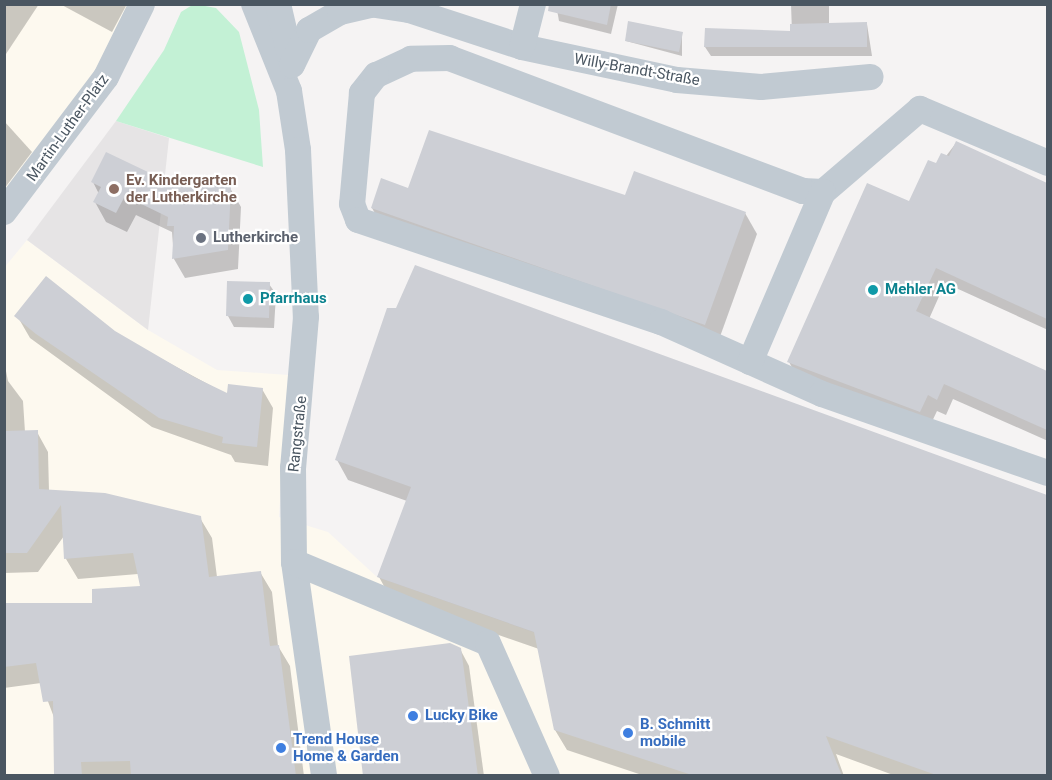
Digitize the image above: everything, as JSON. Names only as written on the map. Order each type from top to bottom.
[{"type":"street","name":"Martin-Luther-Platz","points":[[127,41],[142,4]]},
{"type":"street","name":"Martin-Luther-Platz","points":[[4,212],[49,159],[127,41],[163,4]]},
{"type":"street","name":"Rangstraße","points":[[254,4],[289,91]]},
{"type":"street","name":"Rangstraße","points":[[278,4],[292,65],[289,91],[298,161],[306,317],[293,468],[294,562],[324,776]]},
{"type":"street","points":[[522,47],[533,4]]},
{"type":"street","points":[[292,65],[309,30],[340,12],[370,5]]},
{"type":"street","name":"Willy-Brandt-Straße","points":[[370,5],[405,7],[522,47],[677,81],[761,87],[871,77]]},
{"type":"street","points":[[823,192],[803,190],[450,58],[411,58],[376,75],[362,93],[352,204],[358,220],[661,322],[822,394],[1047,473]]},
{"type":"street","points":[[750,362],[823,192],[920,109],[1047,163]]},
{"type":"street","points":[[294,562],[488,644],[547,776]]},
{"type":"shaded area","points":[[5,5],[136,5],[87,84],[5,193]]},
{"type":"shaded area","name":"Ev. Kindergarten der Lutherkirche","points":[[116,121],[169,138],[148,330],[27,240]]},
{"type":"shaded area","points":[[27,240],[148,330],[217,370],[288,375],[279,517],[328,532],[377,577],[939,775],[5,775],[4,268]]},
{"type":"green space","points":[[194,4],[216,8],[239,32],[259,110],[263,167],[116,121],[164,50],[181,12]]},
{"type":"building","points":[[549,4],[611,4],[607,25],[548,11]]},
{"type":"building","points":[[628,21],[683,32],[679,52],[625,41]]},
{"type":"building","points":[[867,22],[867,47],[704,47],[705,28],[790,31],[790,24]]},
{"type":"building","points":[[429,130],[625,195],[634,171],[746,212],[705,325],[371,208],[381,178],[408,188]]},
{"type":"building","name":"Mehler AG","points":[[956,141],[1047,183],[1047,319],[936,268],[916,311],[1047,371],[1047,430],[944,384],[937,400],[928,395],[920,412],[787,362],[867,183],[909,201],[928,160],[936,163],[941,153],[949,156]]},
{"type":"building","points":[[106,152],[171,183],[231,186],[228,250],[172,259],[174,226],[167,226],[168,217],[125,196],[116,213],[93,202],[101,187],[91,182]]},
{"type":"building","points":[[415,265],[1047,495],[1047,776],[939,776],[826,736],[842,776],[695,776],[554,730],[534,632],[377,577],[411,487],[335,460],[387,308],[396,308]]},
{"type":"building","points":[[46,276],[115,331],[194,377],[227,393],[228,384],[263,388],[257,447],[222,443],[223,437],[159,418],[36,334],[14,316]]},
{"type":"building","name":"Pfarrhaus","points":[[227,281],[270,282],[269,318],[226,316]]},
{"type":"building","points":[[38,430],[39,489],[105,493],[201,516],[209,577],[261,571],[270,646],[279,645],[296,776],[131,776],[130,761],[81,762],[82,776],[54,776],[53,701],[43,702],[36,663],[4,667],[4,603],[92,603],[92,589],[140,586],[133,553],[64,559],[61,505],[27,553],[4,553],[4,431]]},
{"type":"building","name":"Lucky Bike","points":[[450,643],[461,648],[478,776],[363,776],[349,656]]},
{"type":"place","name":"Ev. Kindergarten der Lutherkirche","points":[[114,189]]},
{"type":"place","name":"Lutherkirche","points":[[201,238]]},
{"type":"place","name":"Mehler AG","points":[[873,290]]},
{"type":"place","name":"Pfarrhaus","points":[[248,299]]},
{"type":"place","name":"Lucky Bike","points":[[413,716]]},
{"type":"place","name":"B. Schmitt mobile","points":[[628,733]]},
{"type":"place","name":"Trend House Home & Garden","points":[[281,748]]}]
